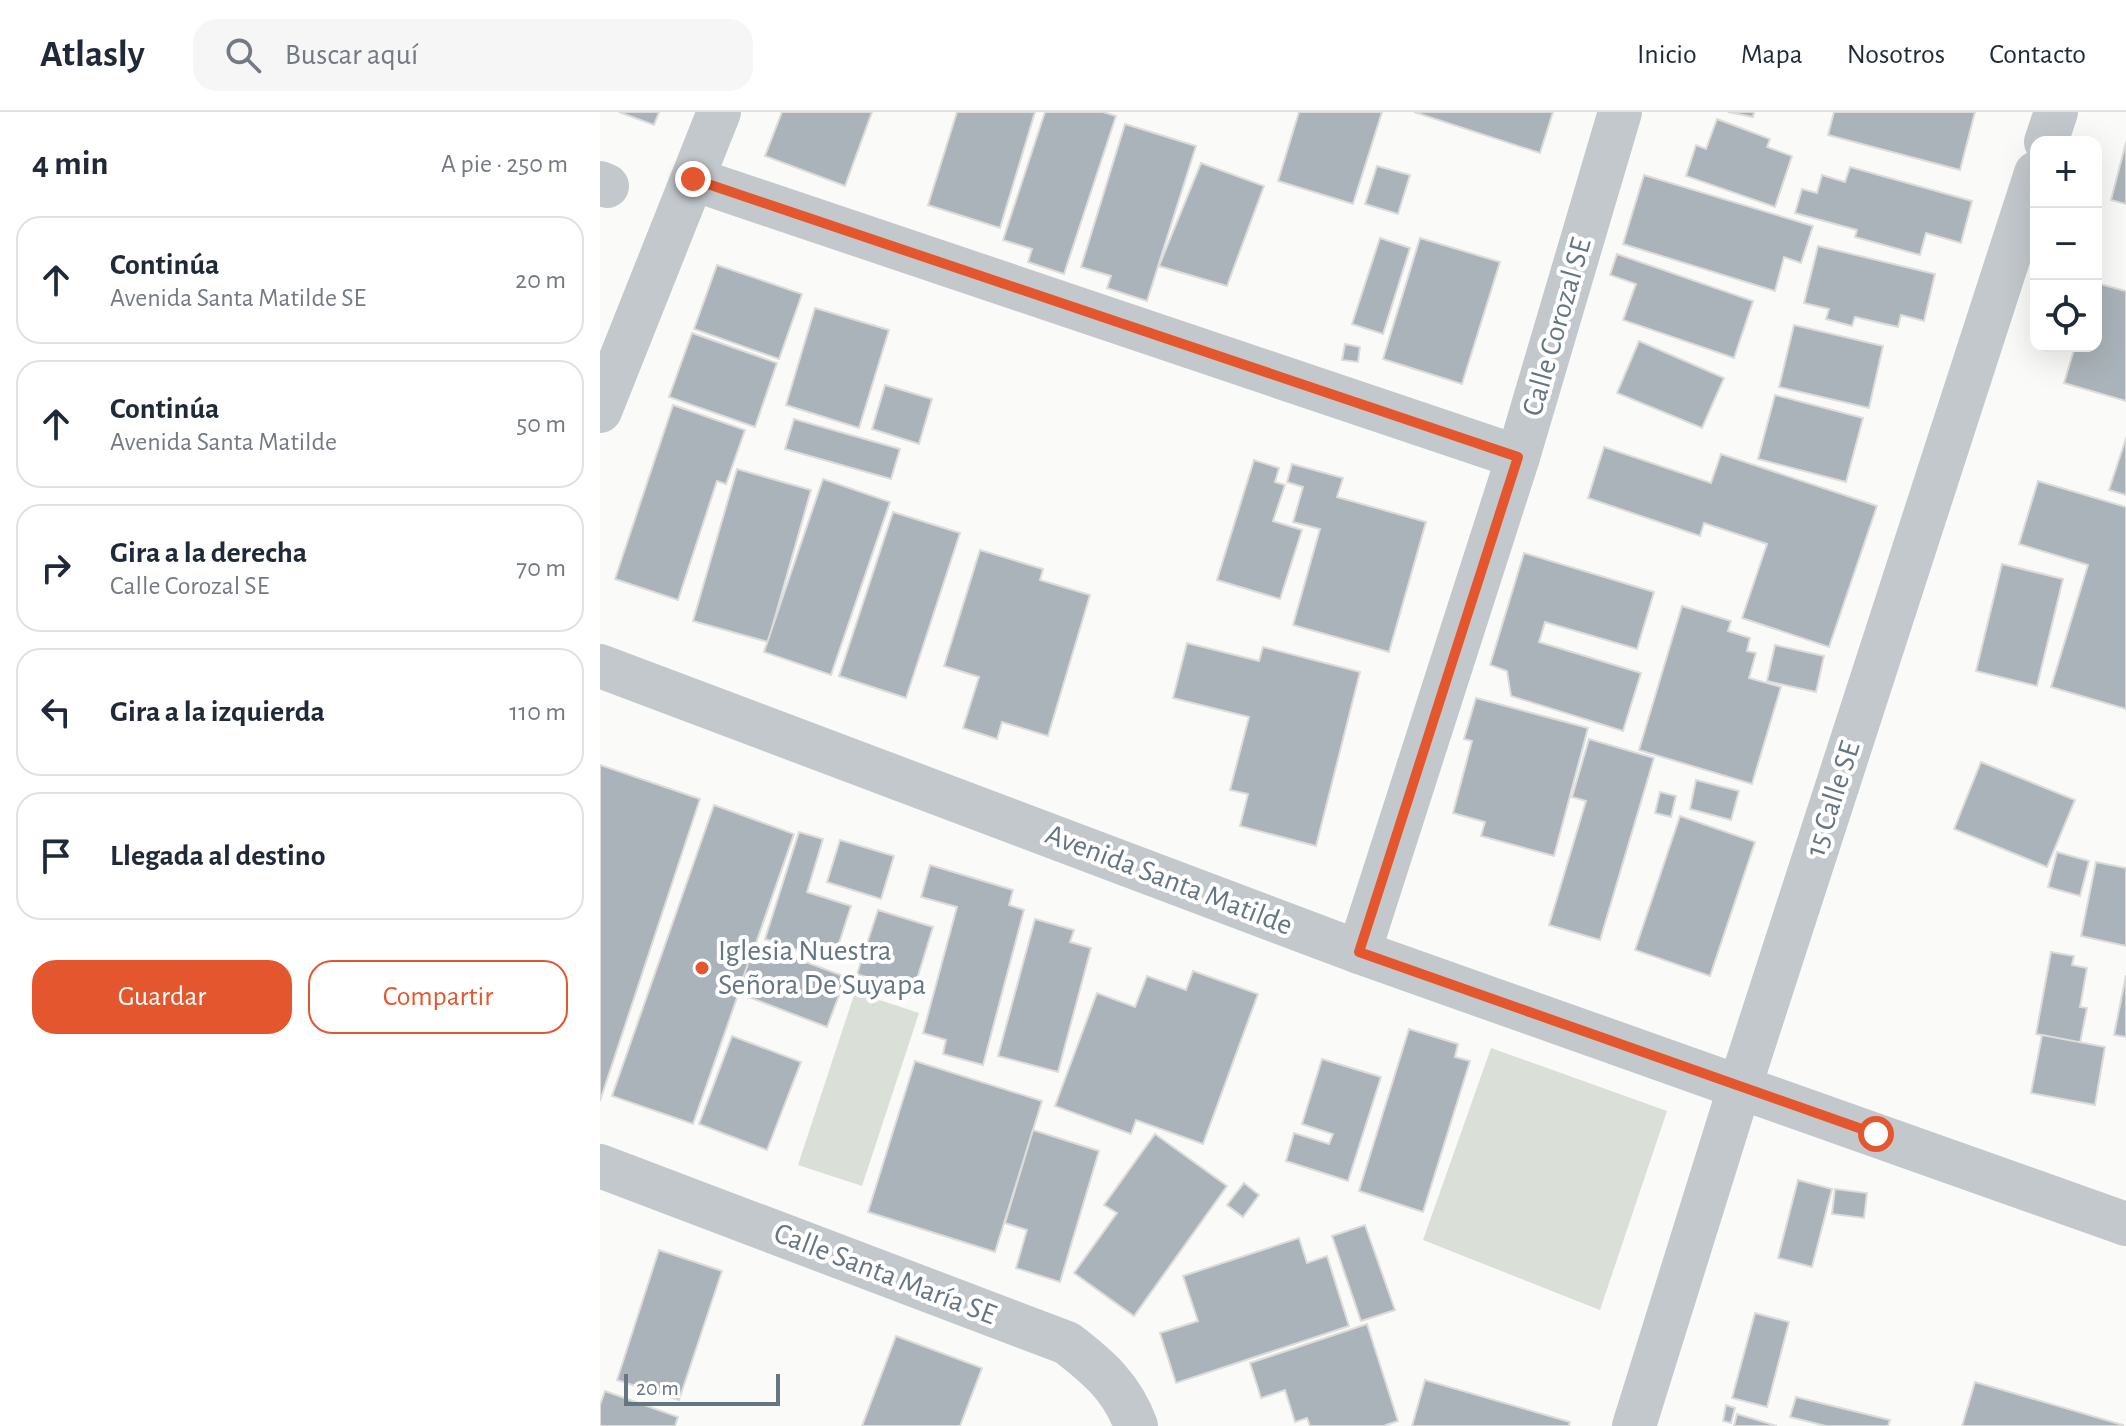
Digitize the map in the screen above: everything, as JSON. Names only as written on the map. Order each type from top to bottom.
[{"type":"street","points":[[600,411],[719,112]]},
{"type":"street","name":"Calle Corozal SE","points":[[1359,952],[1518,457],[1620,112]]},
{"type":"street","points":[[2048,136],[2056,112]]},
{"type":"street","points":[[693,179],[1518,457]]},
{"type":"street","name":"15 Calle SE","points":[[1634,1426],[1740,1086],[2030,192]]},
{"type":"street","name":"Avenida Santa Matilde","points":[[600,666],[1359,952],[2126,1224]]},
{"type":"street","name":"Calle Santa María SE","points":[[600,1166],[1067,1343],[1104,1372],[1131,1412],[1136,1426]]},
{"type":"shaded area","points":[[855,992],[919,1013],[862,1186],[798,1165]]},
{"type":"shaded area","points":[[1491,1048],[1667,1111],[1600,1310],[1423,1240]]},
{"type":"building","points":[[619,112],[659,112],[654,125]]},
{"type":"building","points":[[782,112],[872,112],[845,186],[765,156]]},
{"type":"building","points":[[957,112],[1035,112],[1000,228],[928,205]]},
{"type":"building","points":[[1045,112],[1103,112],[1116,116],[1064,274],[1028,262],[1032,249],[1003,240]]},
{"type":"building","points":[[1299,112],[1382,112],[1353,204],[1278,181]]},
{"type":"building","points":[[1414,112],[1553,112],[1540,153]]},
{"type":"building","points":[[1728,112],[1754,112],[1753,117]]},
{"type":"building","points":[[1834,112],[1975,112],[1960,170],[1828,135]]},
{"type":"building","points":[[1717,119],[1770,139],[1767,147],[1792,156],[1775,207],[1686,176],[1696,145],[1706,149]]},
{"type":"building","points":[[1125,124],[1196,146],[1147,301],[1107,288],[1111,276],[1081,267]]},
{"type":"building","points":[[2126,142],[2126,204],[2111,200]]},
{"type":"building","points":[[1201,163],[1264,186],[1227,286],[1159,266]]},
{"type":"building","points":[[1377,166],[1410,175],[1398,214],[1365,204]]},
{"type":"building","points":[[1850,167],[1972,201],[1961,243],[1926,233],[1920,255],[1855,237],[1857,230],[1795,213],[1802,189],[1817,193],[1822,175],[1845,182]]},
{"type":"building","points":[[1644,175],[1813,226],[1801,263],[1784,257],[1775,291],[1623,244]]},
{"type":"building","points":[[1380,238],[1410,248],[1383,334],[1352,324]]},
{"type":"building","points":[[1420,238],[1500,262],[1462,384],[1383,359]]},
{"type":"building","points":[[1818,246],[1935,274],[1924,321],[1901,315],[1898,327],[1855,317],[1852,326],[1826,319],[1829,309],[1804,303]]},
{"type":"building","points":[[1617,254],[1753,301],[1734,358],[1623,320],[1636,284],[1610,275]]},
{"type":"building","points":[[717,265],[802,294],[779,359],[694,329]]},
{"type":"building","points":[[2102,285],[2126,291],[2126,401],[2064,383],[2073,352],[2102,352]]},
{"type":"building","points":[[815,308],[889,330],[859,428],[786,405]]},
{"type":"building","points":[[1794,325],[1883,346],[1869,408],[1779,387]]},
{"type":"building","points":[[692,333],[777,363],[755,427],[669,397]]},
{"type":"building","points":[[1639,341],[1724,378],[1702,428],[1617,393]]},
{"type":"building","points":[[1345,344],[1360,347],[1358,362],[1342,360]]},
{"type":"building","points":[[885,385],[932,399],[919,444],[872,429]]},
{"type":"building","points":[[1775,395],[1863,418],[1846,482],[1758,459]]},
{"type":"building","points":[[673,405],[745,430],[726,484],[717,481],[678,600],[615,579]]},
{"type":"building","points":[[794,419],[900,449],[891,479],[785,449]]},
{"type":"building","points":[[2126,438],[2126,495],[2109,490]]},
{"type":"building","points":[[1604,447],[1711,483],[1721,454],[1877,506],[1829,647],[1742,618],[1767,544],[1704,523],[1700,536],[1588,498]]},
{"type":"building","points":[[1254,460],[1279,468],[1275,482],[1285,485],[1273,521],[1302,530],[1280,599],[1217,580]]},
{"type":"building","points":[[1292,464],[1343,478],[1337,497],[1426,522],[1389,652],[1293,625],[1320,529],[1293,522],[1303,487],[1287,482]]},
{"type":"building","points":[[737,469],[811,490],[768,642],[693,621]]},
{"type":"building","points":[[823,479],[890,502],[831,675],[764,652]]},
{"type":"building","points":[[2038,481],[2126,507],[2126,709],[2051,687],[2088,565],[2019,544]]},
{"type":"building","points":[[893,512],[960,533],[906,698],[839,676]]},
{"type":"building","points":[[980,550],[1043,569],[1040,580],[1090,595],[1048,736],[1002,722],[997,739],[963,728],[979,677],[944,666]]},
{"type":"building","points":[[1524,553],[1654,592],[1637,649],[1545,622],[1539,642],[1641,673],[1623,731],[1511,696],[1507,671],[1490,665]]},
{"type":"building","points":[[2002,564],[2063,579],[2037,686],[1976,671]]},
{"type":"building","points":[[1682,606],[1731,621],[1728,631],[1750,638],[1747,651],[1756,653],[1749,678],[1781,687],[1752,784],[1639,750]]},
{"type":"building","points":[[1187,643],[1259,661],[1263,647],[1360,672],[1316,846],[1240,826],[1248,794],[1230,790],[1249,717],[1173,698]]},
{"type":"building","points":[[1775,645],[1824,656],[1816,692],[1767,681]]},
{"type":"building","points":[[1476,698],[1588,728],[1554,856],[1481,836],[1485,822],[1453,813],[1472,741],[1464,739]]},
{"type":"building","points":[[1589,739],[1654,758],[1600,940],[1549,925],[1586,801],[1572,797]]},
{"type":"building","points":[[1981,762],[2075,800],[2047,867],[1954,829]]},
{"type":"building","points":[[600,765],[700,799],[600,1101]]},
{"type":"building","points":[[1696,780],[1739,791],[1731,820],[1690,809]]},
{"type":"building","points":[[1660,792],[1676,796],[1671,817],[1655,813]]},
{"type":"building","name":"Iglesia Nuestra Señora De Suyapa","points":[[714,805],[794,834],[693,1124],[612,1096]]},
{"type":"building","points":[[1680,816],[1755,842],[1710,976],[1635,950]]},
{"type":"building","points":[[799,832],[823,839],[807,892],[851,906],[833,962],[765,939]]},
{"type":"building","points":[[840,840],[894,856],[881,899],[827,882]]},
{"type":"building","points":[[2057,852],[2089,861],[2080,896],[2048,887]]},
{"type":"building","points":[[2096,862],[2126,868],[2126,946],[2081,936]]},
{"type":"building","points":[[930,865],[1013,890],[1009,905],[1024,910],[983,1065],[943,1054],[946,1040],[923,1033],[957,907],[921,897]]},
{"type":"building","points":[[878,910],[933,927],[913,992],[857,974]]},
{"type":"building","points":[[1035,919],[1074,930],[1070,942],[1091,948],[1058,1072],[998,1056]]},
{"type":"building","points":[[755,943],[846,977],[827,1027],[738,993]]},
{"type":"building","points":[[2051,952],[2074,956],[2072,965],[2087,968],[2080,1007],[2087,1008],[2080,1043],[2036,1034]]},
{"type":"building","points":[[1193,971],[1258,994],[1203,1144],[1136,1120],[1131,1134],[1055,1106],[1097,993],[1135,1007],[1147,976],[1186,990]]},
{"type":"building","points":[[2126,975],[2126,1037],[2114,1035]]},
{"type":"building","points":[[1409,1029],[1458,1044],[1455,1057],[1470,1061],[1423,1212],[1359,1191]]},
{"type":"building","points":[[2042,1035],[2105,1047],[2095,1105],[2031,1093]]},
{"type":"building","points":[[732,1036],[801,1062],[767,1150],[699,1124]]},
{"type":"building","points":[[1322,1059],[1381,1077],[1348,1181],[1286,1161],[1294,1133],[1329,1144],[1333,1134],[1302,1124]]},
{"type":"building","points":[[915,1061],[1042,1101],[995,1252],[868,1212]]},
{"type":"building","points":[[1033,1130],[1099,1151],[1060,1282],[1016,1268],[1027,1230],[1005,1223]]},
{"type":"building","points":[[1155,1134],[1227,1186],[1134,1316],[1074,1273],[1117,1213],[1104,1205]]},
{"type":"building","points":[[1798,1180],[1832,1189],[1812,1267],[1778,1258]]},
{"type":"building","points":[[1244,1183],[1259,1195],[1243,1217],[1227,1205]]},
{"type":"building","points":[[1835,1189],[1867,1193],[1864,1218],[1832,1214]]},
{"type":"building","points":[[1365,1225],[1395,1310],[1361,1321],[1332,1236]]},
{"type":"building","points":[[1299,1238],[1307,1263],[1327,1256],[1349,1326],[1176,1383],[1160,1333],[1198,1321],[1183,1276]]},
{"type":"building","points":[[659,1250],[722,1271],[679,1400],[617,1380]]},
{"type":"building","points":[[1755,1313],[1789,1322],[1767,1407],[1732,1398]]},
{"type":"building","points":[[1367,1324],[1398,1421],[1383,1426],[1310,1426],[1307,1418],[1295,1422],[1285,1390],[1261,1398],[1250,1363]]},
{"type":"building","points":[[896,1336],[982,1368],[960,1426],[862,1426]]},
{"type":"building","points":[[1425,1380],[1570,1422],[1569,1426],[1412,1426]]},
{"type":"building","points":[[1975,1382],[2123,1425],[2123,1426],[1962,1426]]},
{"type":"building","points":[[605,1391],[678,1417],[675,1426],[600,1426],[600,1405]]},
{"type":"building","points":[[1796,1397],[1890,1420],[1888,1426],[1826,1426],[1790,1417]]},
{"type":"building","points":[[1726,1405],[1735,1408],[1731,1423],[1723,1421]]},
{"type":"building","points":[[1737,1414],[1777,1426],[1734,1426]]},
{"type":"place","name":"Iglesia Nuestra Señora De Suyapa","points":[[702,968]]},
{"type":"route","points":[[693,179],[1518,457],[1359,952],[1876,1134]]}]
